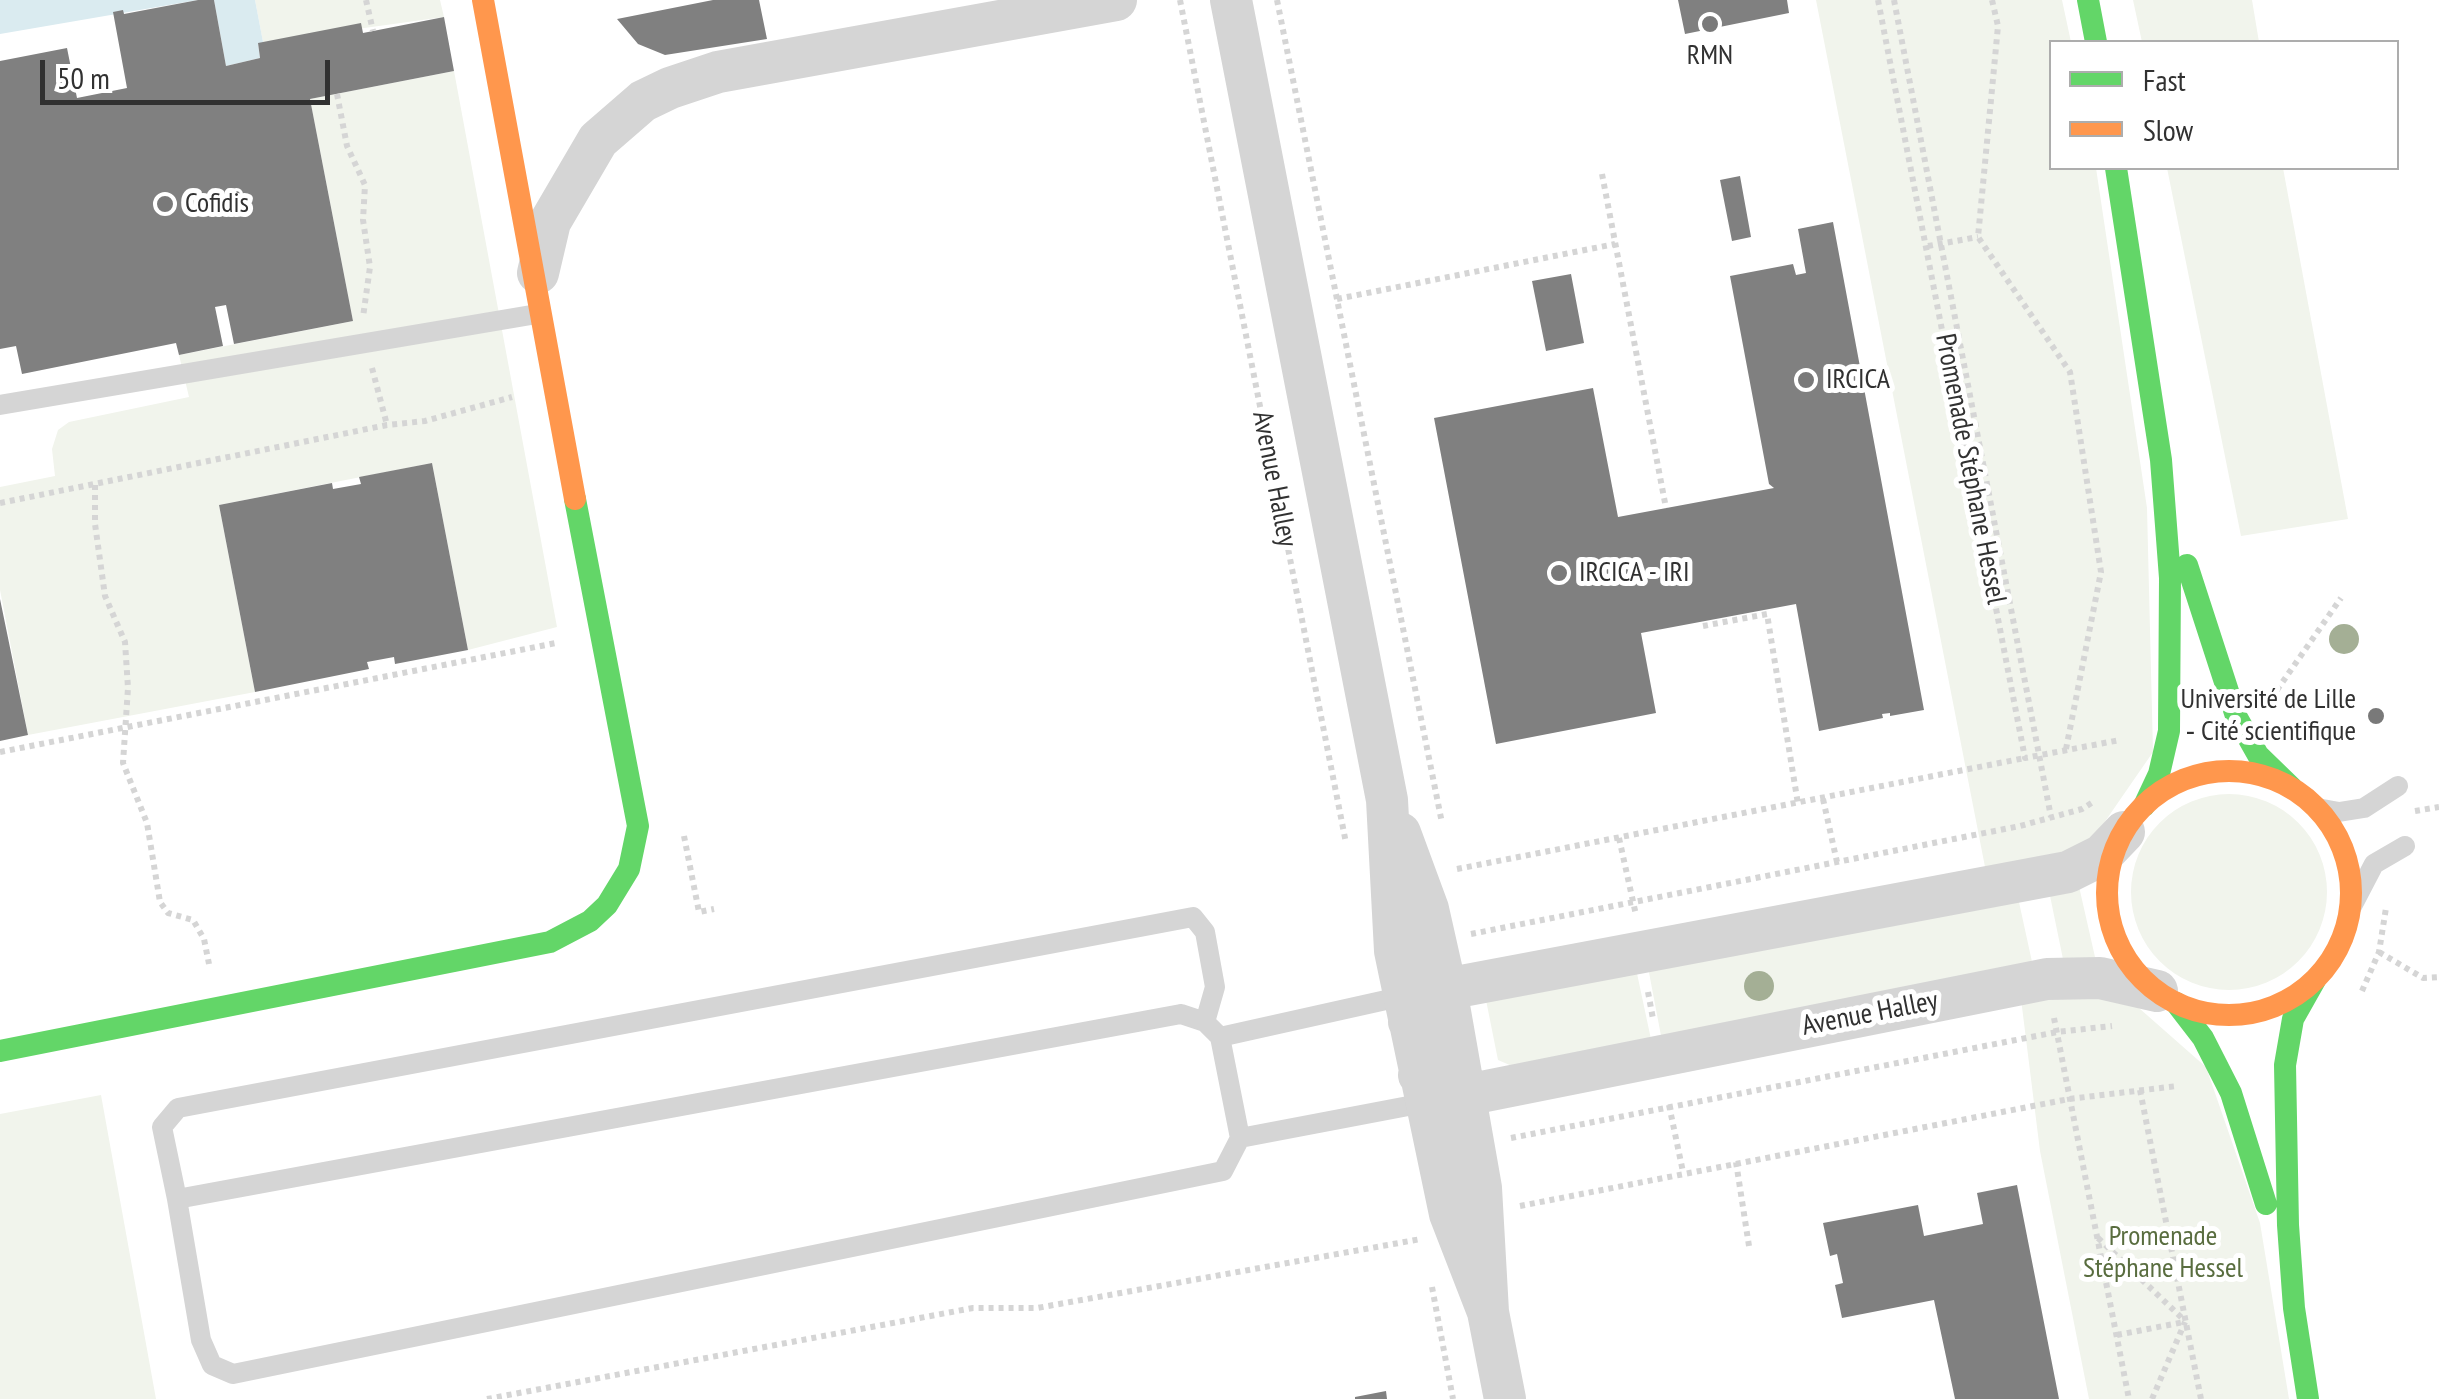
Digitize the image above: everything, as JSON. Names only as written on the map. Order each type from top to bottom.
[{"type":"main road","points":[[0,1051],[524,949],[571,933],[607,905],[629,869],[638,826],[539,314],[484,0]]},
{"type":"main road","points":[[2088,0],[2096,40]]},
{"type":"main road","points":[[2116,170],[2160,460],[2170,578],[2172,694],[2165,753],[2112,862],[2108,910],[2125,956],[2203,1038],[2241,1117],[2294,1308]]},
{"type":"main road","points":[[2160,460],[2190,574],[2236,716],[2258,755],[2316,808],[2336,833],[2347,862],[2350,910],[2334,954],[2294,1020],[2285,1066],[2294,1308],[2308,1399]]},
{"type":"main road","points":[[2134,819],[2184,779],[2215,772],[2247,772],[2292,788]]},
{"type":"main road","points":[[2166,997],[2208,1013],[2241,1014],[2288,1000],[2315,980]]},
{"type":"street","points":[[539,314],[542,248],[562,194],[598,140],[643,101],[718,72],[1051,6],[1116,0]]},
{"type":"street","name":"Avenue Halley","points":[[1231,0],[1387,800],[1391,911],[1406,1009],[1436,1091],[1481,1188],[1488,1312],[1504,1399]]},
{"type":"street","name":"Avenue Halley","points":[[1387,800],[1428,909],[1446,989],[1436,1091]]},
{"type":"street","points":[[1406,1009],[1446,989],[2068,872],[2102,855],[2134,819]]},
{"type":"street","name":"Avenue Halley","points":[[1436,1091],[1661,1055],[2047,979],[2100,978],[2166,997]]},
{"type":"lane","points":[[0,406],[539,314]]},
{"type":"lane","points":[[2316,808],[2339,812],[2364,808],[2398,786]]},
{"type":"lane","points":[[2350,910],[2374,864],[2405,846]]},
{"type":"lane","points":[[1193,917],[1206,932],[1215,987],[1212,1030],[1240,1138],[1223,1171],[232,1374],[212,1365],[201,1340],[162,1127],[178,1108],[1193,917]]},
{"type":"lane","points":[[177,1199],[1181,1014],[1212,1030],[1406,1009]]},
{"type":"lane","points":[[1240,1138],[1436,1091]]},
{"type":"path","points":[[366,0],[373,31]]},
{"type":"path","name":"Avenue Halley","points":[[1180,0],[1349,860]]},
{"type":"path","points":[[1277,0],[1444,832]]},
{"type":"path","name":"Promenade Stéphane Hessel","points":[[1878,0],[2024,758]]},
{"type":"path","name":"Promenade Stéphane Hessel","points":[[1894,0],[2051,817]]},
{"type":"path","points":[[1992,0],[1998,26],[1978,237],[2070,372],[2102,572],[2066,750]]},
{"type":"path","points":[[337,94],[347,146],[365,185],[363,220],[370,267],[362,330],[387,425]]},
{"type":"path","points":[[1602,174],[1666,508]]},
{"type":"path","points":[[1928,246],[1978,237]]},
{"type":"path","points":[[1337,299],[1616,244]]},
{"type":"path","points":[[0,504],[475,410],[552,382]]},
{"type":"path","points":[[95,486],[95,524],[105,596],[125,642],[122,763],[147,822],[160,902],[168,912],[193,920],[204,939],[217,1009]]},
{"type":"path","points":[[2271,697],[2342,598]]},
{"type":"path","points":[[1703,626],[1767,614],[1798,804]]},
{"type":"path","points":[[0,752],[601,634]]},
{"type":"path","points":[[1452,870],[2140,737]]},
{"type":"path","points":[[1463,918],[1467,934],[1634,902],[2020,826],[2082,809],[2104,794]]},
{"type":"path","points":[[1823,799],[1837,862]]},
{"type":"path","points":[[1619,838],[1683,1172]]},
{"type":"path","points":[[1448,851],[1456,886]]},
{"type":"path","points":[[2379,952],[2423,978],[2439,978]]},
{"type":"path","name":"Avenue Halley","points":[[1502,1139],[2056,1032],[2109,1025],[2127,1029]]},
{"type":"path","points":[[1514,1208],[2069,1098],[2196,1084]]},
{"type":"path","points":[[2140,1090],[2201,1399]]},
{"type":"path","points":[[2069,1098],[2130,1399]]},
{"type":"path","points":[[1736,1162],[1749,1246]]},
{"type":"path","points":[[2097,1237],[2186,1321]]},
{"type":"path","points":[[487,1399],[974,1308],[1036,1308],[1422,1239]]},
{"type":"path","points":[[2116,1334],[2186,1321]]},
{"type":"path","points":[[2152,1399],[2186,1321]]},
{"type":"green space","points":[[255,0],[440,0],[444,17],[263,42]]},
{"type":"green space","points":[[1816,0],[2062,0],[2071,40],[2049,40],[2049,170],[2096,170],[2147,508],[2153,752],[2086,849],[1986,872]]},
{"type":"green space","points":[[2133,0],[2252,0],[2259,40],[2142,40]]},
{"type":"green space","points":[[454,71],[557,627],[468,650],[432,463],[219,505],[255,692],[28,735],[0,590],[0,487],[55,476],[52,449],[58,430],[69,422],[189,397],[179,355],[353,321],[310,99]]},
{"type":"green space","points":[[2167,170],[2283,170],[2348,519],[2241,536]]},
{"type":"green space","points":[[2229,794],[2266,802],[2298,823],[2319,855],[2327,892],[2319,929],[2298,961],[2266,982],[2229,990],[2192,982],[2160,961],[2139,929],[2131,892],[2139,855],[2160,823],[2192,802]]},
{"type":"green space","points":[[2078,882],[2095,957],[2064,964],[2048,886]]},
{"type":"green space","points":[[2017,893],[2034,971],[1662,1041],[1647,962]]},
{"type":"green space","points":[[1635,964],[1652,1044],[1512,1066],[1498,1060],[1485,995]]},
{"type":"green space","name":"Promenade Stéphane Hessel","points":[[2079,989],[2131,1001],[2206,1067],[2260,1223],[2289,1399],[2089,1399],[2040,1151],[2021,999]]},
{"type":"green space","points":[[101,1095],[156,1399],[0,1399],[0,1114]]},
{"type":"shaded area","points":[[0,0],[198,0],[0,34]]},
{"type":"shaded area","points":[[214,0],[255,0],[263,42],[258,44],[260,58],[226,66]]},
{"type":"building","name":"Cofidis","points":[[214,0],[226,66],[260,58],[258,43],[361,23],[363,33],[444,17],[454,71],[310,99],[353,321],[234,344],[226,305],[215,307],[223,346],[179,355],[176,343],[22,374],[16,346],[0,349],[0,61],[67,48],[77,98],[127,88],[113,12],[123,10],[124,14]]},
{"type":"building","points":[[713,0],[759,0],[767,39],[665,55],[638,44],[617,19]]},
{"type":"building","name":"RMN","points":[[1678,0],[1787,0],[1789,13],[1685,34]]},
{"type":"building","points":[[1740,176],[1751,237],[1732,241],[1720,180]]},
{"type":"building","points":[[1833,222],[1924,710],[1882,714],[1883,718],[1819,731],[1796,604],[1641,633],[1656,713],[1496,744],[1434,418],[1593,388],[1618,517],[1774,488],[1769,484],[1730,276],[1793,264],[1796,275],[1806,273],[1798,229]]},
{"type":"building","points":[[1571,274],[1584,343],[1546,351],[1532,281]]},
{"type":"building","points":[[432,463],[468,650],[395,664],[394,657],[367,662],[369,669],[255,692],[219,505],[332,483],[333,489],[361,484],[359,477]]},
{"type":"building","points":[[0,599],[28,735],[0,741]]},
{"type":"building","points":[[2017,1185],[2059,1399],[1955,1399],[1934,1300],[1842,1318],[1835,1285],[1843,1283],[1837,1254],[1830,1256],[1823,1223],[1918,1205],[1924,1236],[1983,1224],[1977,1193]]},
{"type":"building","points":[[1386,1391],[1387,1399],[1355,1399],[1355,1397]]},
{"type":"traffic: fast","points":[[2088,0],[2096,40]]},
{"type":"traffic: fast","points":[[2116,170],[2161,460],[2170,578],[2169,731],[2159,774],[2144,806]]},
{"type":"traffic: fast","points":[[0,1051],[550,942],[590,921],[607,905],[629,869],[638,826],[575,499]]},
{"type":"traffic: fast","points":[[2187,565],[2236,716],[2258,755],[2292,788]]},
{"type":"traffic: fast","points":[[2308,1399],[2294,1308],[2288,1225],[2285,1065],[2293,1019],[2315,980]]},
{"type":"traffic: fast","points":[[2176,1003],[2203,1038],[2231,1093],[2266,1204]]},
{"type":"traffic: slow","points":[[483,0],[575,499]]},
{"type":"traffic: slow","points":[[2229,771],[2276,781],[2315,807],[2341,846],[2351,893],[2341,940],[2315,979],[2276,1005],[2229,1015],[2182,1005],[2143,979],[2117,940],[2107,893],[2117,846],[2143,807],[2182,781],[2229,771]]},
{"type":"place","name":"RMN","points":[[1710,24]]},
{"type":"place","name":"Cofidis","points":[[165,204]]},
{"type":"place","name":"IRCICA","points":[[1806,380]]},
{"type":"place","name":"IRCICA - IRI","points":[[1559,573]]},
{"type":"place","name":"Université de Lille ‐ Cité scientifique","points":[[2376,716]]}]
